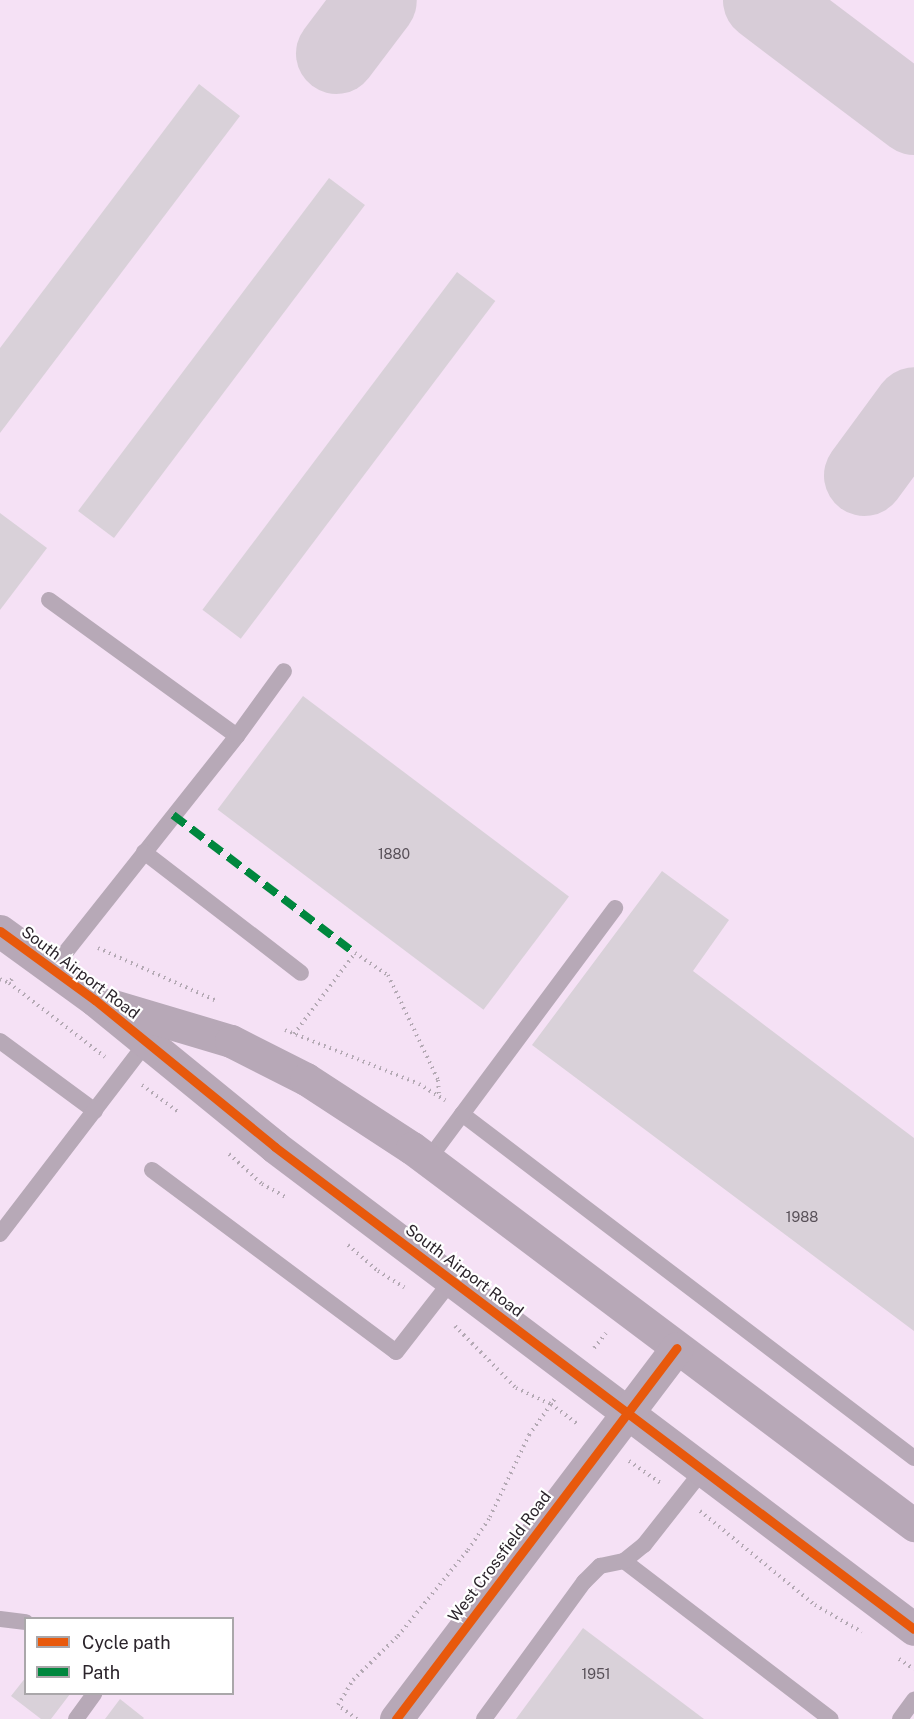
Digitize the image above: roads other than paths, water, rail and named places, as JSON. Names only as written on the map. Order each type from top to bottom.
[{"type":"street","name":"South Airport Road","points":[[0,931],[95,1000],[275,1147],[914,1629]]},
{"type":"street","name":"South Airport Road","points":[[95,1000],[231,1041],[306,1079],[428,1160],[914,1525]]},
{"type":"street","name":"West Crossfield Road","points":[[396,1719],[676,1348]]},
{"type":"lane","points":[[49,600],[237,736]]},
{"type":"lane","points":[[52,969],[237,736],[284,671]]},
{"type":"lane","points":[[144,852],[301,973]]},
{"type":"lane","points":[[428,1160],[615,908]]},
{"type":"lane","points":[[0,1041],[95,1111]]},
{"type":"lane","points":[[0,1234],[147,1042]]},
{"type":"lane","points":[[462,1114],[914,1458]]},
{"type":"lane","points":[[152,1170],[396,1352],[452,1280]]},
{"type":"lane","points":[[484,1719],[584,1582],[600,1566],[624,1561],[644,1545],[703,1470]]},
{"type":"lane","points":[[624,1561],[831,1719]]},
{"type":"lane","points":[[0,1619],[24,1622]]},
{"type":"lane","points":[[76,1719],[93,1695]]},
{"type":"lane","points":[[900,1719],[914,1700]]}]
